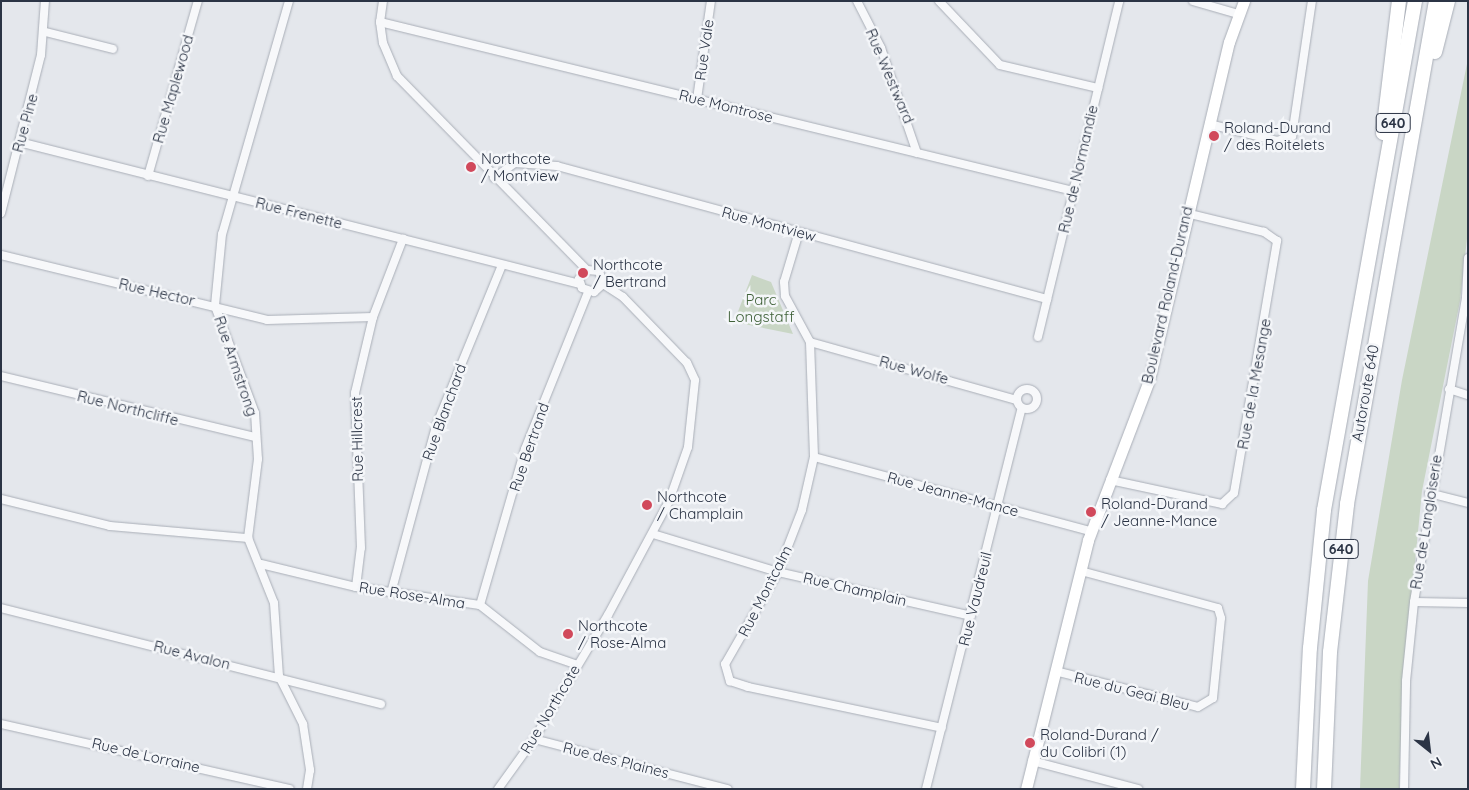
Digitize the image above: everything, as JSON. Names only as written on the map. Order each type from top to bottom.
[{"type":"highway","points":[[1371,246],[1399,1]]},
{"type":"highway","name":"Autoroute 640","points":[[1303,789],[1317,568],[1371,246],[1415,1]]},
{"type":"highway","name":"Autoroute 640","points":[[1324,789],[1330,652],[1342,533],[1436,1]]},
{"type":"highway","points":[[1408,157],[1448,1]]},
{"type":"street","name":"Rue Pine","points":[[1,213],[46,32],[45,1]]},
{"type":"street","name":"Rue Maplewood","points":[[148,176],[198,1]]},
{"type":"street","name":"Rue Armstrong","points":[[248,538],[256,437],[255,413],[215,306],[222,234],[235,198],[289,1]]},
{"type":"street","name":"Rue Northcote","points":[[383,1],[380,22],[396,76],[586,270],[599,271],[602,284],[671,342],[695,380],[688,447],[653,534],[534,739],[498,789]]},
{"type":"street","name":"Rue Vale","points":[[697,99],[712,1]]},
{"type":"street","name":"Rue Westward","points":[[857,1],[881,48],[917,152]]},
{"type":"street","points":[[939,1],[1000,65],[1098,88]]},
{"type":"street","name":"Rue de Normandie","points":[[1038,338],[1119,1]]},
{"type":"street","points":[[1193,1],[1238,14]]},
{"type":"street","name":"Boulevard Roland-Durand","points":[[1026,789],[1091,531],[1149,380],[1186,213],[1238,14],[1244,1]]},
{"type":"street","points":[[1209,124],[1277,141],[1292,136],[1312,1]]},
{"type":"street","name":"Rue Montrose","points":[[380,22],[1073,191]]},
{"type":"street","points":[[46,32],[113,49]]},
{"type":"street","name":"Rue Frenette","points":[[19,142],[580,284]]},
{"type":"street","name":"Rue Montview","points":[[494,178],[515,163],[557,166],[1047,299]]},
{"type":"street","name":"Rue de la Mesange","points":[[1110,480],[1222,504],[1234,494],[1277,242],[1264,232],[1186,213]]},
{"type":"street","name":"Rue Montcalm","points":[[799,232],[784,282],[785,296],[810,342],[814,457],[802,510],[778,572],[725,664],[730,681],[942,728]]},
{"type":"street","name":"Rue Hillcrest","points":[[356,586],[361,548],[355,393],[373,317],[403,239]]},
{"type":"street","name":"Rue Hector","points":[[1,255],[267,320],[373,317]]},
{"type":"street","name":"Rue de Langloiserie","points":[[1404,789],[1406,681],[1414,602],[1429,493],[1467,297],[1468,258]]},
{"type":"street","name":"Rue Blanchard","points":[[391,593],[436,426],[502,265]]},
{"type":"street","points":[[586,270],[580,284],[588,292],[602,284]]},
{"type":"street","name":"Rue Bertrand","points":[[480,605],[525,449],[588,292]]},
{"type":"street","name":"Rue Wolfe","points":[[810,342],[1017,400]]},
{"type":"street","name":"Rue Northcliffe","points":[[1,376],[256,437]]},
{"type":"street","points":[[1449,389],[1468,395]]},
{"type":"street","points":[[1024,390],[1034,392],[1034,407],[1022,408],[1017,400],[1024,390]]},
{"type":"street","name":"Rue Vaudreuil","points":[[926,789],[1022,408]]},
{"type":"street","name":"Rue Jeanne-Mance","points":[[814,457],[1091,531]]},
{"type":"street","points":[[1429,493],[1468,503]]},
{"type":"street","points":[[1,499],[110,526],[248,538],[261,564],[274,603],[279,676],[304,724],[310,770],[307,789]]},
{"type":"street","name":"Rue Champlain","points":[[653,534],[778,572],[971,616]]},
{"type":"street","name":"Rue Rose-Alma","points":[[261,564],[391,593],[480,605],[540,652],[577,665]]},
{"type":"street","name":"Rue du Geai Bleu","points":[[1055,672],[1198,707],[1214,698],[1221,618],[1218,608],[1081,571]]},
{"type":"street","points":[[1414,602],[1468,603]]},
{"type":"street","name":"Rue Avalon","points":[[1,608],[279,676],[381,704]]},
{"type":"street","name":"Rue de Lorraine","points":[[1,724],[290,789]]},
{"type":"street","name":"Rue des Plaines","points":[[534,739],[728,789]]},
{"type":"street","points":[[1032,761],[1134,788]]},
{"type":"green space","points":[[1468,59],[1468,230],[1460,301],[1422,491],[1403,685],[1399,789],[1360,789],[1368,581],[1402,380]]},
{"type":"green space","name":"Parc Longstaff","points":[[752,275],[771,282],[793,334],[734,322]]},
{"type":"place","name":"Roland-Durand / des Roitelets","points":[[1214,136]]},
{"type":"place","name":"Northcote / Montview","points":[[471,167]]},
{"type":"place","name":"Northcote / Bertrand","points":[[583,273]]},
{"type":"place","name":"Northcote / Champlain","points":[[647,505]]},
{"type":"place","name":"Roland-Durand / Jeanne-Mance","points":[[1091,512]]},
{"type":"place","name":"Northcote / Rose-Alma","points":[[568,634]]},
{"type":"place","name":"Roland-Durand / du Colibri (1)","points":[[1030,743]]}]
